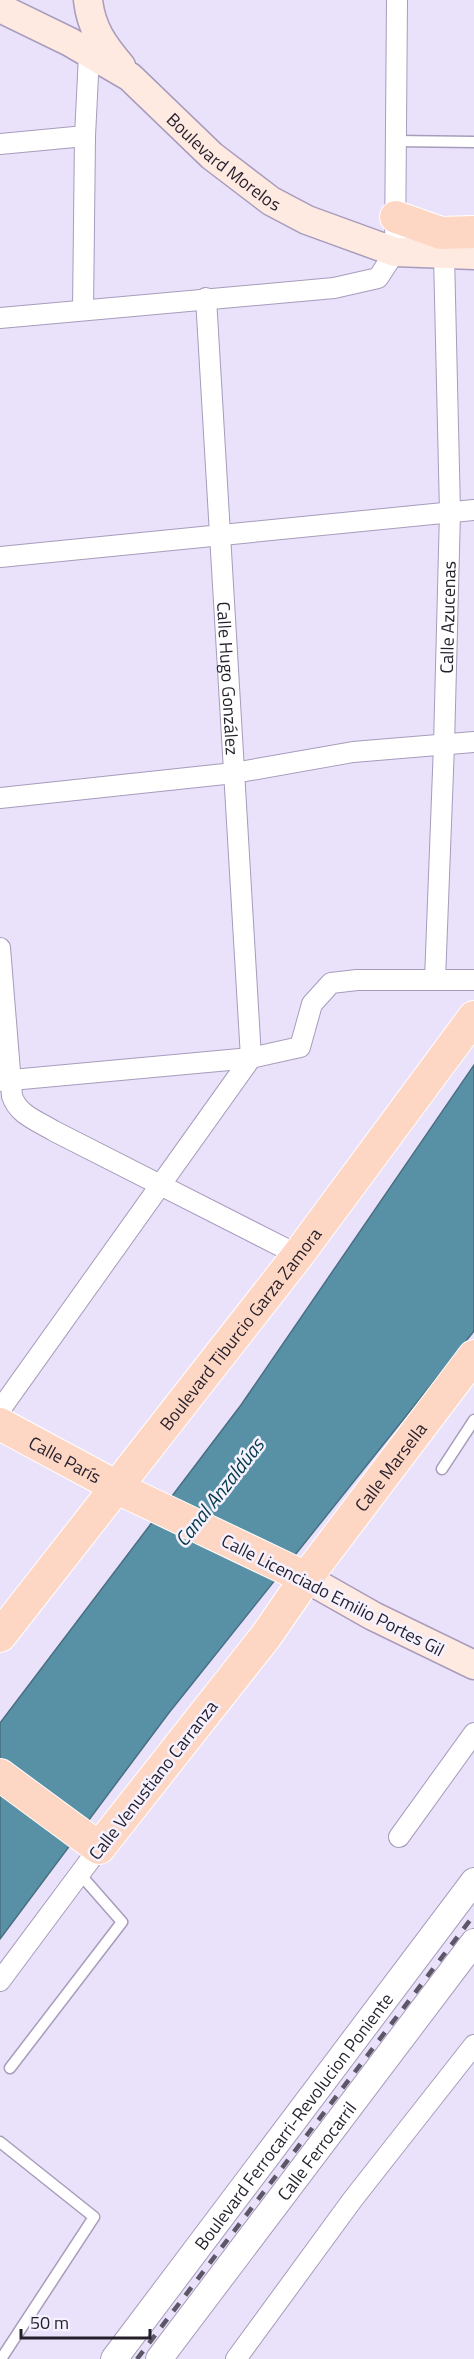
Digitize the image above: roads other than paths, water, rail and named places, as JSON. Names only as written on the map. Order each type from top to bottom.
[{"type":"main road","points":[[88,0],[89,17],[95,31],[130,77]]},
{"type":"main road","name":"Boulevard Morelos","points":[[0,8],[44,28],[130,77],[212,156],[271,201],[307,220],[395,252],[474,255]]},
{"type":"main road","points":[[396,217],[441,233],[474,232]]},
{"type":"main road","name":"Boulevard Tiburcio Garza Zamora","points":[[0,1636],[122,1490],[474,1017]]},
{"type":"main road","name":"Calle Marsella","points":[[296,1574],[474,1356]]},
{"type":"main road","name":"Calle París","points":[[0,1424],[122,1490]]},
{"type":"main road","name":"Calle Licenciado Emilio Portes Gil","points":[[122,1490],[296,1574],[373,1616],[474,1665]]},
{"type":"main road","name":"Calle Venustiano Carranza","points":[[93,1843],[267,1635],[296,1574]]},
{"type":"main road","points":[[0,1775],[93,1843]]},
{"type":"street","points":[[0,318],[334,288],[378,278],[395,252],[397,0]]},
{"type":"street","points":[[82,310],[89,55]]},
{"type":"street","points":[[0,144],[86,136]]},
{"type":"street","name":"Calle Azucenas","points":[[435,980],[450,512],[444,255]]},
{"type":"street","name":"Calle Hugo González","points":[[206,298],[251,1058]]},
{"type":"street","points":[[0,558],[474,510]]},
{"type":"street","points":[[0,798],[234,773],[352,752],[474,742]]},
{"type":"street","points":[[0,948],[6,1080],[16,1106],[30,1117],[298,1255]]},
{"type":"street","points":[[6,1080],[251,1058],[300,1047],[312,1004],[331,983],[357,980],[474,980]]},
{"type":"street","points":[[0,1410],[251,1058]]},
{"type":"street","points":[[399,1837],[474,1733]]},
{"type":"street","name":"Calle Venustiano Carranza","points":[[0,1981],[79,1873],[93,1843]]},
{"type":"street","name":"Boulevard Ferrocarri-Revolucion Poniente","points":[[114,2359],[474,1881]]},
{"type":"street","name":"Calle Ferrocarril","points":[[159,2359],[474,1942]]},
{"type":"street","points":[[236,2359],[353,2199],[474,2045]]},
{"type":"lane","points":[[396,141],[474,142]]},
{"type":"lane","points":[[442,1469],[474,1420]]},
{"type":"lane","points":[[10,2068],[122,1922],[79,1873]]},
{"type":"lane","points":[[0,2142],[94,2217],[1,2359]]},
{"type":"water","name":"Canal Anzaldúas","points":[[474,1065],[474,1331],[168,1714],[0,1939],[0,1723],[241,1405]]},
{"type":"railway","points":[[137,2359],[474,1915]]}]
